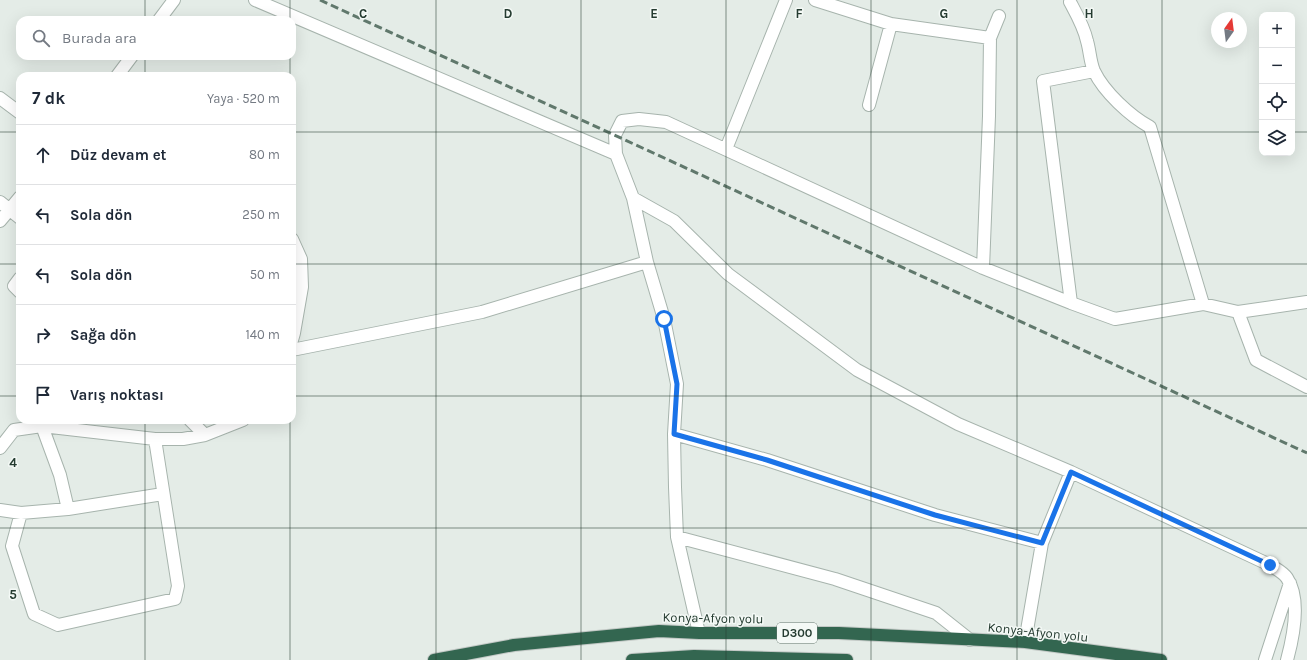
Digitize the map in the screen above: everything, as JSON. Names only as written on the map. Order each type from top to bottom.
[{"type":"highway","name":"Konya-Afyon yolu","points":[[434,660],[521,644],[659,631],[699,633],[839,633],[1025,642],[1161,660]]},
{"type":"highway","name":"D300","points":[[632,660],[693,658],[840,660]]},
{"type":"street","points":[[162,16],[174,0]]},
{"type":"street","points":[[255,0],[293,16]]},
{"type":"street","points":[[726,149],[786,0]]},
{"type":"street","points":[[815,0],[891,24],[990,38]]},
{"type":"street","points":[[1070,2],[1085,33],[1094,71],[1108,94],[1150,127],[1203,304]]},
{"type":"street","points":[[983,268],[989,116],[990,38],[999,16]]},
{"type":"street","points":[[296,17],[616,154]]},
{"type":"street","points":[[869,105],[891,24]]},
{"type":"street","points":[[120,72],[129,60]]},
{"type":"street","points":[[1071,303],[1043,82],[1094,71]]},
{"type":"street","points":[[0,98],[16,110]]},
{"type":"street","points":[[699,633],[677,537],[674,434],[677,384],[664,319],[647,262],[633,198],[616,154],[615,135],[622,121],[639,119],[666,122],[983,268],[1115,319],[1203,304],[1238,312],[1307,302]]},
{"type":"street","points":[[633,198],[674,221],[728,274],[857,370],[958,424],[1071,472],[1270,565],[1282,573],[1290,583],[1293,593],[1294,618],[1292,640],[1287,660]]},
{"type":"street","points":[[0,221],[5,206],[16,199]]},
{"type":"street","points":[[5,206],[16,215]]},
{"type":"street","points":[[296,248],[301,259],[302,287],[296,304]]},
{"type":"street","points":[[296,349],[482,312],[647,262]]},
{"type":"street","points":[[1238,312],[1256,360],[1307,387]]},
{"type":"street","points":[[194,424],[205,436]]},
{"type":"street","points":[[0,448],[14,430],[42,426],[155,439],[183,439],[205,436],[234,424]]},
{"type":"street","points":[[42,426],[60,475],[68,509]]},
{"type":"street","points":[[674,434],[767,460],[935,515],[1042,543]]},
{"type":"street","points":[[20,513],[12,546],[34,614],[58,625],[175,599],[178,586],[155,439]]},
{"type":"street","points":[[1025,642],[1042,543],[1071,472]]},
{"type":"street","points":[[0,510],[20,513],[68,509],[163,494]]},
{"type":"street","points":[[677,537],[835,579],[936,614],[970,640]]},
{"type":"street","points":[[1265,660],[1290,583]]},
{"type":"railway","points":[[320,0],[1307,453]]},
{"type":"route","points":[[664,319],[677,384],[674,434],[767,460],[935,515],[1042,543],[1071,472],[1270,565]]}]
